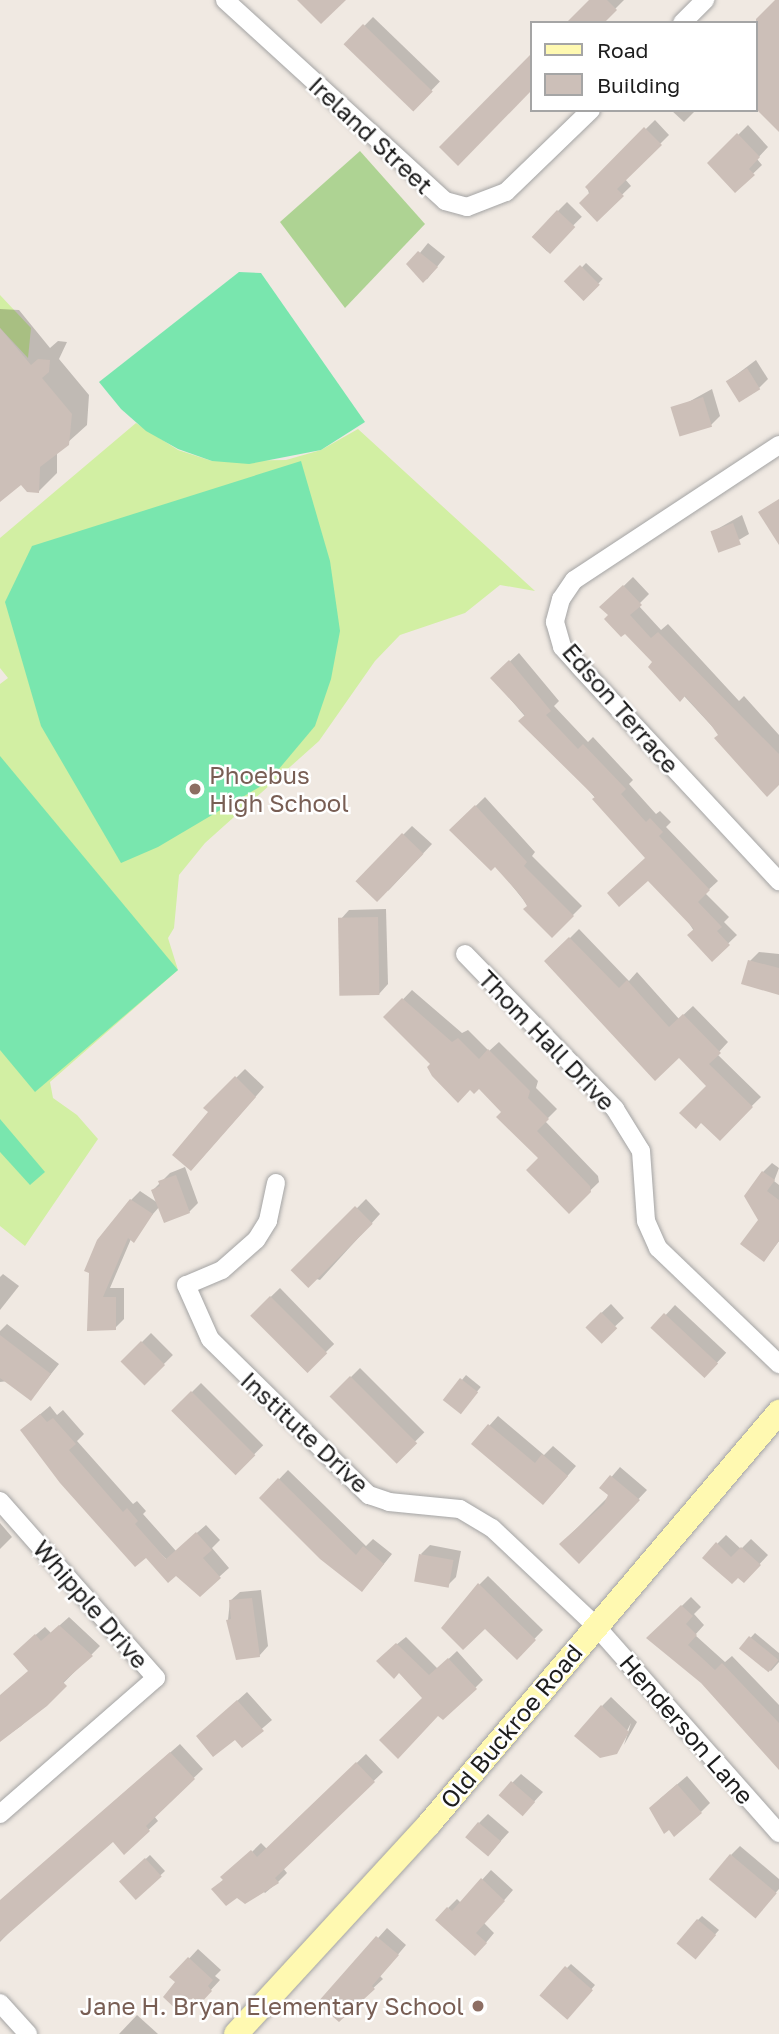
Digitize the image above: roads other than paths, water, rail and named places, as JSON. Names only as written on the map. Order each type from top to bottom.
[{"type":"street","name":"Ireland Street","points":[[225,0],[445,201],[467,206],[506,192],[589,112]]},
{"type":"street","points":[[684,21],[705,0]]},
{"type":"street","name":"Edson Terrace","points":[[779,445],[574,580],[561,599],[555,622],[562,646],[570,656],[779,881]]},
{"type":"street","name":"Thom Hall Drive","points":[[465,954],[615,1109],[641,1151],[646,1221],[658,1248],[779,1364]]},
{"type":"street","name":"Institute Drive","points":[[276,1184],[268,1221],[256,1240],[222,1270],[186,1285],[219,1349],[353,1482],[389,1503],[439,1505],[473,1515],[596,1625]]},
{"type":"street","name":"Old Buckroe Road","points":[[236,2034],[429,1824],[779,1412]]},
{"type":"street","name":"Whipple Drive","points":[[0,1502],[156,1678],[0,1814]]},
{"type":"street","name":"Henderson Lane","points":[[596,1625],[779,1833]]},
{"type":"street","points":[[0,2003],[28,2034]]},
{"type":"place","name":"Phoebus High School","points":[[195,789]]},
{"type":"place","name":"Jane H. Bryan Elementary School","points":[[478,2006]]}]
